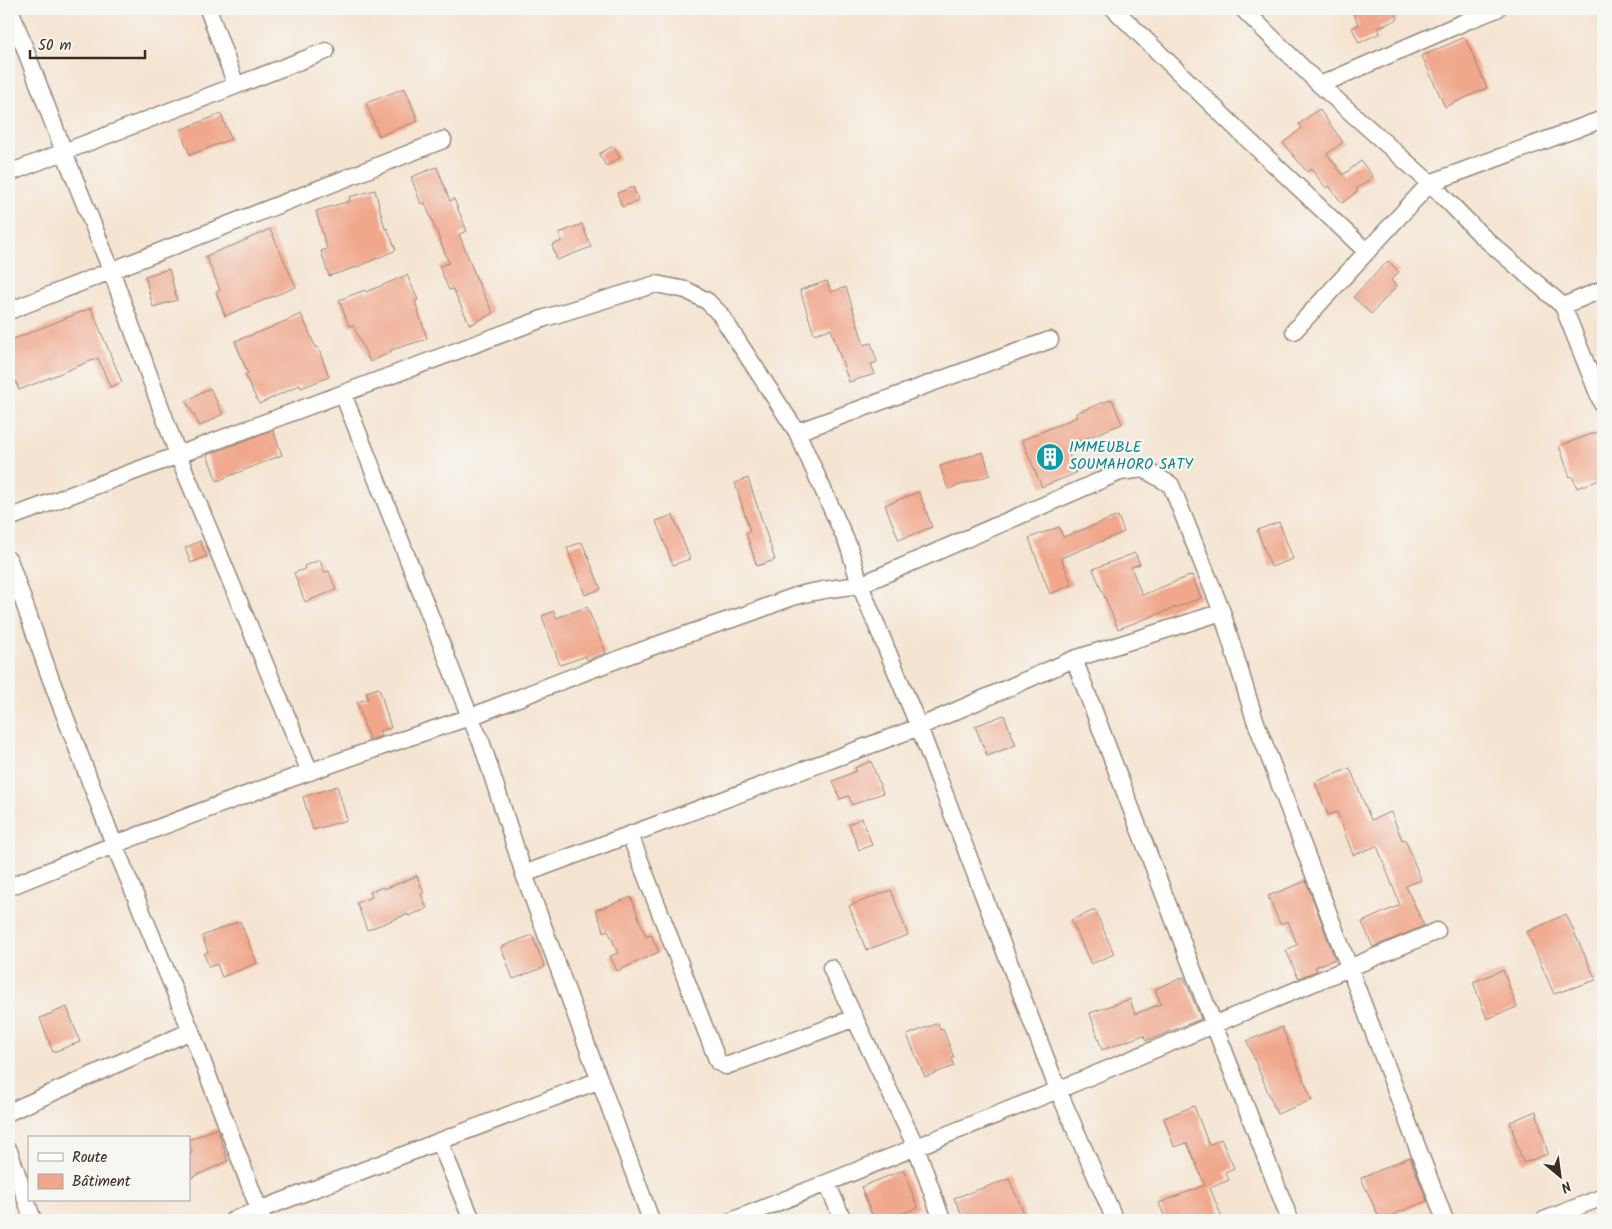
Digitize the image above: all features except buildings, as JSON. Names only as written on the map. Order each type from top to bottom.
[{"type":"street","points":[[10,9],[111,270],[178,455],[310,772]]},
{"type":"street","points":[[208,9],[236,85]]},
{"type":"street","points":[[1114,9],[1367,252]]},
{"type":"street","points":[[1243,9],[1320,85],[1430,183],[1482,236],[1563,306],[1603,406]]},
{"type":"street","points":[[1320,85],[1466,14],[1496,9]]},
{"type":"street","points":[[9,173],[326,51]]},
{"type":"street","points":[[1294,331],[1430,183],[1603,118]]},
{"type":"street","points":[[9,311],[443,140]]},
{"type":"street","points":[[9,518],[545,318],[656,284],[686,290],[707,301],[720,314],[797,432],[850,547],[860,585],[919,727],[1058,1090],[1115,1220]]},
{"type":"street","points":[[1563,306],[1603,289]]},
{"type":"street","points":[[797,432],[1050,340]]},
{"type":"street","points":[[343,394],[470,718],[482,744],[524,874],[652,1220]]},
{"type":"street","points":[[9,887],[114,844],[310,772],[470,718],[645,649],[755,612],[793,597],[818,590],[860,585],[1120,472],[1144,469],[1171,485],[1222,612],[1254,717],[1445,1220]]},
{"type":"street","points":[[9,560],[50,677],[114,844],[191,1031],[261,1215]]},
{"type":"street","points":[[524,874],[919,727],[1074,659],[1222,612]]},
{"type":"street","points":[[1074,659],[1290,1220]]},
{"type":"street","points":[[630,834],[718,1062],[726,1066],[854,1018]]},
{"type":"street","points":[[734,1220],[1058,1090],[1437,931]]},
{"type":"street","points":[[831,968],[916,1147],[942,1220]]},
{"type":"street","points":[[9,1112],[191,1031]]},
{"type":"street","points":[[233,1220],[261,1215],[439,1141],[600,1080]]},
{"type":"street","points":[[439,1141],[472,1220]]},
{"type":"street","points":[[9,1151],[33,1220]]},
{"type":"street","points":[[827,1183],[843,1220]]},
{"type":"street","points":[[1544,1220],[1603,1197]]},
{"type":"place","name":"IMMEUBLE SOUMAHORO SATY","points":[[1050,457]]}]
